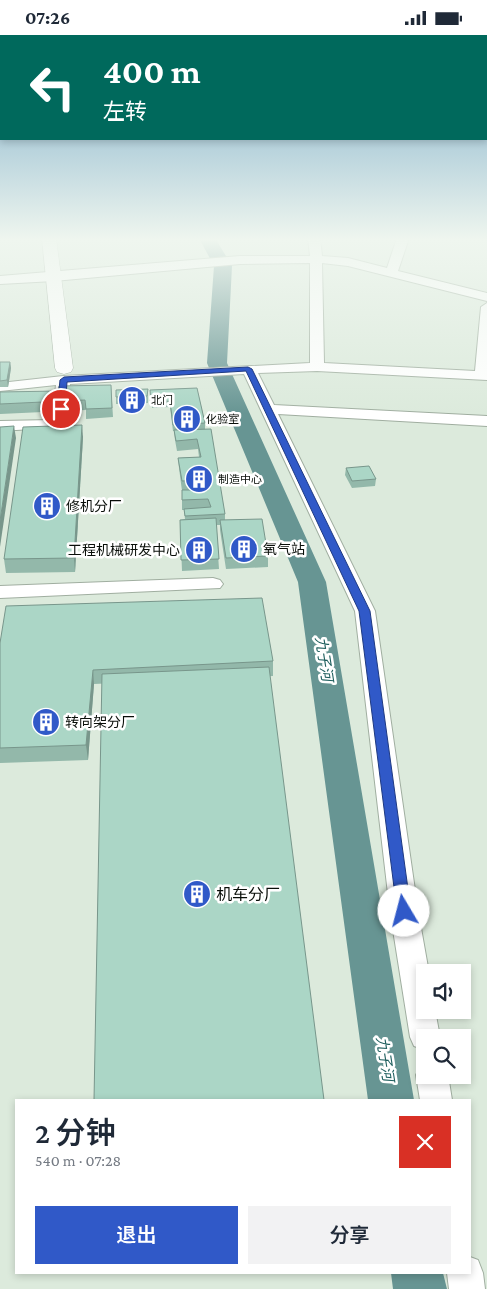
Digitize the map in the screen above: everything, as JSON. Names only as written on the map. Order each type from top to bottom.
[{"type":"street","points":[[0,427],[59,424],[64,374],[56,297]]},
{"type":"street","points":[[316,297],[317,367]]},
{"type":"street","points":[[0,387],[64,374],[208,372],[317,367],[484,376],[487,307]]},
{"type":"street","points":[[241,369],[268,409],[365,611],[404,911],[424,1029]]},
{"type":"street","points":[[268,409],[487,421]]},
{"type":"street","points":[[0,592],[213,584]]},
{"type":"street","points":[[433,1084],[436,1099]]},
{"type":"street","points":[[465,1274],[468,1289]]},
{"type":"building","points":[[0,362],[10,362],[7,380],[0,381]]},
{"type":"building","points":[[111,385],[112,408],[86,409],[85,400],[0,404],[0,392],[58,391],[59,386]]},
{"type":"building","points":[[197,388],[205,423],[173,425],[170,401],[151,402],[150,390]]},
{"type":"building","points":[[148,389],[147,396],[116,397],[116,390]]},
{"type":"building","name":"修机分厂","points":[[82,425],[74,558],[4,559],[23,427]]},
{"type":"building","points":[[14,426],[0,521],[0,427]]},
{"type":"building","points":[[211,429],[225,514],[185,516],[184,509],[211,507],[208,499],[182,500],[182,490],[208,490],[207,480],[182,481],[178,458],[201,457],[197,439],[176,441],[174,430]]},
{"type":"building","points":[[369,466],[376,479],[352,481],[346,468]]},
{"type":"building","name":"工程机械研发中心","points":[[216,518],[219,559],[181,560],[180,520]]},
{"type":"building","name":"氧气站","points":[[262,519],[268,556],[226,558],[220,520]]},
{"type":"building","name":"转向架分厂","points":[[262,598],[273,661],[93,670],[86,745],[0,748],[0,643],[6,606]]},
{"type":"building","name":"机车分厂","points":[[269,667],[324,1099],[94,1099],[102,674]]},
{"type":"waterway","name":"九子河","points":[[221,297],[217,363],[312,582],[391,1099]]},
{"type":"waterway","name":"九子河","points":[[417,1274],[420,1289]]},
{"type":"place","name":"北门","points":[[132,400]]},
{"type":"place","name":"化验室","points":[[187,419]]},
{"type":"place","name":"制造中心","points":[[199,479]]},
{"type":"place","name":"修机分厂","points":[[47,506]]},
{"type":"place","name":"氧气站","points":[[244,549]]},
{"type":"place","name":"工程机械研发中心","points":[[199,550]]},
{"type":"place","name":"转向架分厂","points":[[46,722]]},
{"type":"place","name":"机车分厂","points":[[197,894]]},
{"type":"route","points":[[61,409],[64,380],[248,369],[365,611],[404,911]]}]
